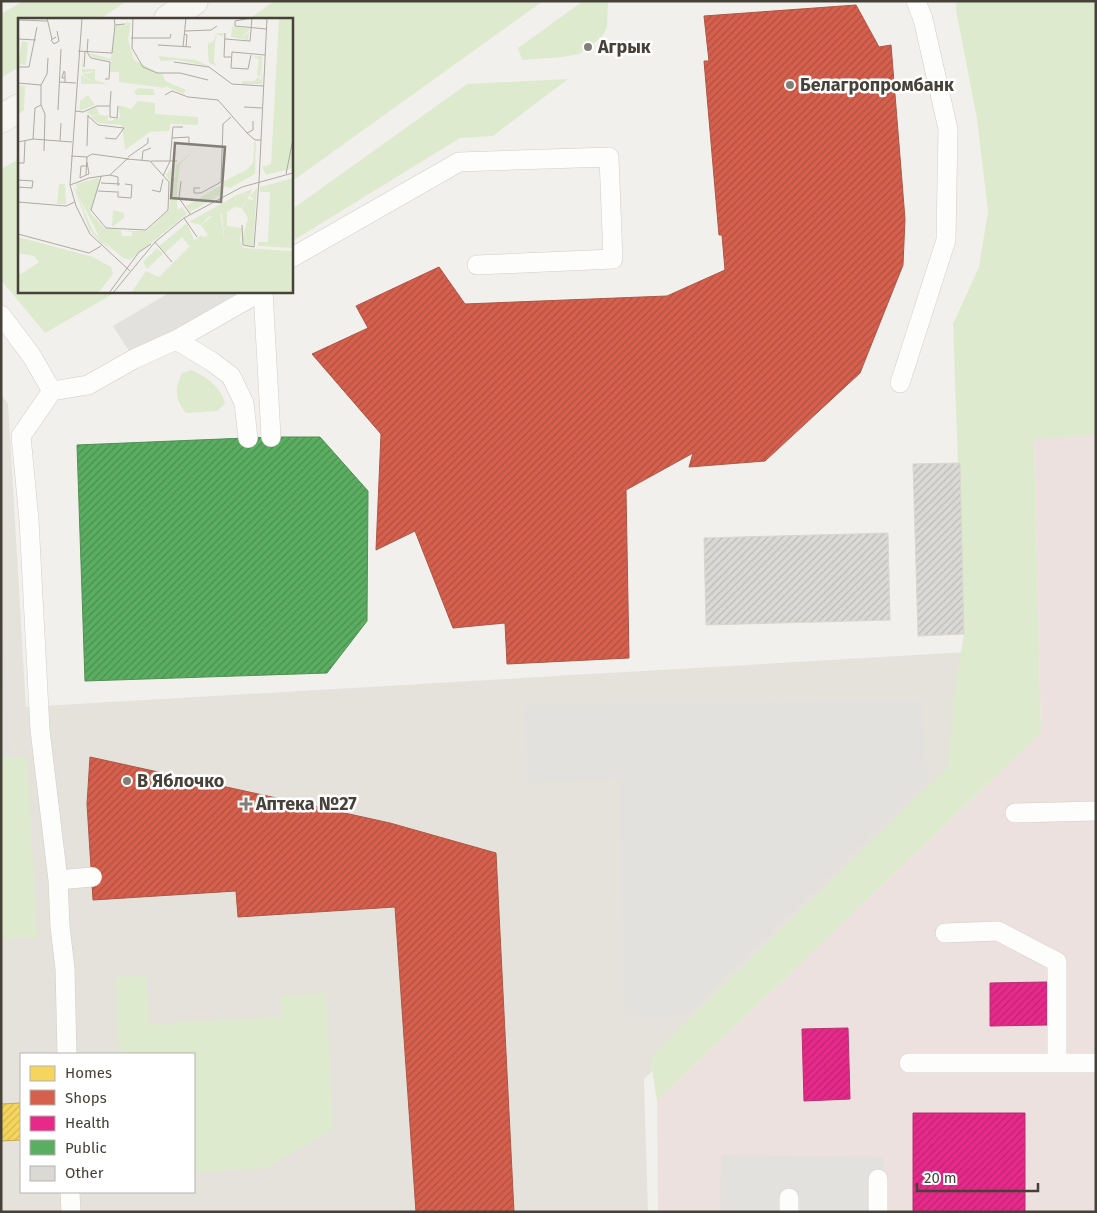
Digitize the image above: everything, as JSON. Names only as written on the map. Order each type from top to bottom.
[{"type":"main road","points":[[169,18],[194,1]]},
{"type":"main road","points":[[1,119],[18,109]]},
{"type":"lane","points":[[900,383],[946,240],[948,129],[923,19],[916,1]]},
{"type":"lane","points":[[292,257],[459,162],[609,157],[612,259],[477,265]]},
{"type":"lane","points":[[67,1053],[65,968],[60,926],[58,880],[40,730],[29,520],[21,436],[52,391],[88,385],[134,359],[176,340],[260,292]]},
{"type":"lane","points":[[262,292],[271,437]]},
{"type":"lane","points":[[1,315],[31,355],[52,391]]},
{"type":"lane","points":[[176,340],[232,376],[244,403],[248,438]]},
{"type":"lane","points":[[1015,813],[1096,812]]},
{"type":"lane","points":[[58,880],[92,877]]},
{"type":"lane","points":[[945,933],[998,931],[1057,962],[1058,1063]]},
{"type":"lane","points":[[909,1063],[1096,1062]]},
{"type":"lane","points":[[878,1180],[878,1212]]},
{"type":"lane","points":[[70,1193],[71,1212]]},
{"type":"shaded area","points":[[1096,1],[1096,1212],[658,1212],[657,1101],[1041,733],[1024,18]]},
{"type":"shaded area","points":[[170,292],[252,292],[134,359],[113,326]]},
{"type":"shaded area","points":[[1,394],[8,404],[26,707],[1036,648],[1038,685],[644,1079],[648,1212],[1,1212]]},
{"type":"shaded area","points":[[1,596],[10,756],[1,756]]},
{"type":"shaded area","points":[[921,701],[928,778],[686,1016],[625,1017],[619,779],[528,783],[524,705]]},
{"type":"shaded area","points":[[721,1155],[884,1157],[883,1212],[720,1212]]},
{"type":"green space","points":[[23,1],[127,1],[102,18],[18,18],[18,68],[1,78],[1,14]]},
{"type":"green space","points":[[274,1],[543,1],[292,181],[292,18],[250,18]]},
{"type":"green space","points":[[583,1],[607,1],[607,27],[602,37],[579,54],[522,60],[518,48]]},
{"type":"green space","points":[[957,1],[1096,1],[1096,435],[1034,439],[1041,733],[657,1101],[650,1057],[948,767],[953,700],[964,634],[953,324],[979,267],[988,211],[977,119],[956,10]]},
{"type":"green space","points":[[568,79],[493,136],[460,138],[292,241],[292,209],[467,84]]},
{"type":"green space","points":[[18,160],[18,292],[116,292],[45,333],[1,280],[1,169]]},
{"type":"green space","points":[[191,370],[208,379],[221,393],[225,404],[217,411],[186,413],[182,408],[177,394],[178,384],[182,373]]},
{"type":"green space","points":[[27,757],[37,937],[1,939],[1,758]]},
{"type":"green space","points":[[146,975],[149,1024],[281,1017],[281,996],[326,994],[333,1129],[266,1168],[195,1172],[195,1053],[119,1053],[116,977]]},
{"type":"building: Homes","points":[[20,1103],[20,1140],[1,1141],[1,1104]]},
{"type":"building: Shops","points":[[856,5],[879,47],[891,45],[905,219],[903,265],[860,373],[765,461],[689,467],[693,453],[626,490],[629,658],[507,664],[505,623],[453,628],[415,531],[376,550],[381,434],[312,354],[368,328],[356,306],[439,267],[465,304],[667,296],[725,270],[722,235],[719,235],[704,61],[709,61],[704,16]]},
{"type":"building: Shops","points":[[90,757],[390,823],[496,853],[514,1212],[416,1212],[395,907],[238,917],[236,891],[93,900],[87,804]]},
{"type":"building: Health","points":[[1047,982],[1047,1025],[990,1026],[990,983]]},
{"type":"building: Health","points":[[848,1028],[850,1099],[804,1101],[802,1029]]},
{"type":"building: Health","points":[[913,1113],[1025,1113],[1025,1212],[913,1212]]},
{"type":"building: Public","points":[[271,437],[320,437],[368,491],[367,621],[327,673],[85,681],[77,445]]},
{"type":"building: Other","points":[[960,463],[964,634],[918,636],[913,464]]},
{"type":"building: Other","points":[[888,533],[890,620],[706,625],[704,538]]},
{"type":"place","name":"Агрык","points":[[588,47]]},
{"type":"place","name":"Белагропромбанк","points":[[790,85]]},
{"type":"place","name":"В Яблочко","points":[[127,781]]},
{"type":"place","name":"Аптека №27","points":[[246,804]]}]
